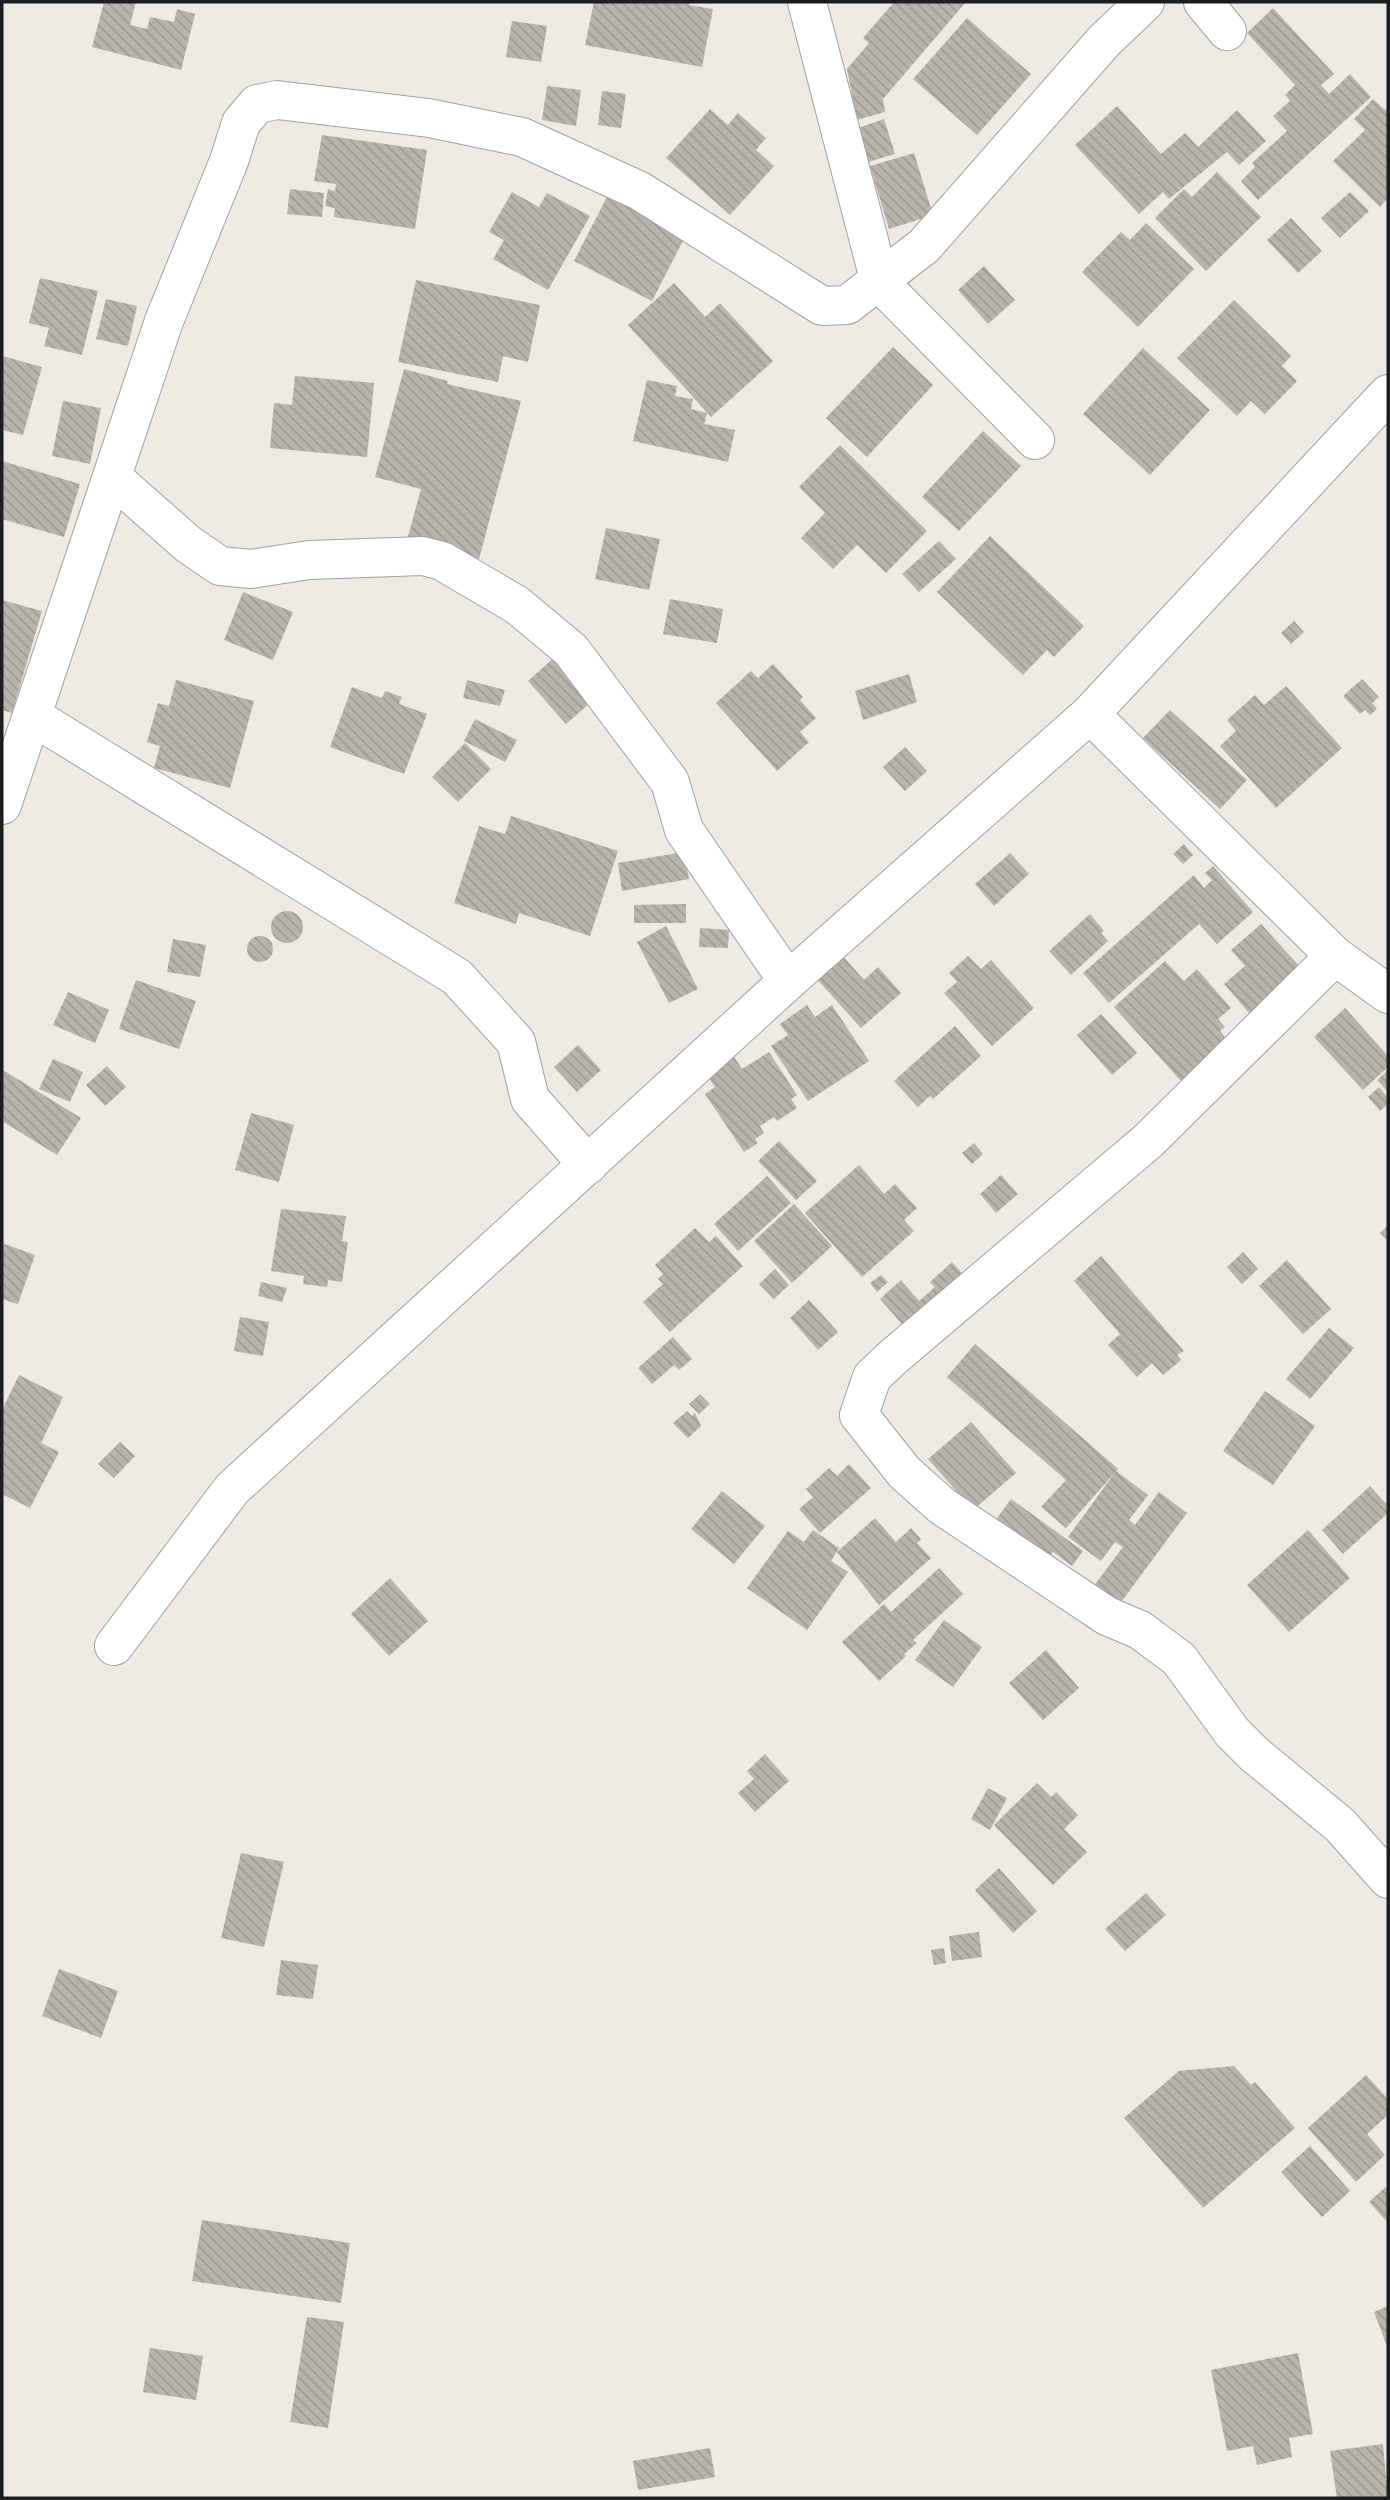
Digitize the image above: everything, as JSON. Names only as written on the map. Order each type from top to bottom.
[{"type":"street","points":[[807,2],[880,283],[1035,440]]},
{"type":"street","points":[[2,805],[164,321],[229,161],[241,123],[257,104],[277,100],[429,118],[522,137],[640,191],[822,306],[848,305],[925,246],[1104,41],[1145,2]]},
{"type":"street","points":[[114,1646],[232,1489],[788,981],[1090,714],[1388,394]]},
{"type":"street","points":[[112,477],[188,544],[220,566],[251,569],[309,560],[423,556],[442,561],[517,605],[571,650],[670,782],[684,830],[788,981]]},
{"type":"street","points":[[1090,714],[1335,956],[1388,994]]},
{"type":"street","points":[[32,716],[457,977],[516,1042],[530,1099],[588,1165]]},
{"type":"street","points":[[1335,956],[1148,1141],[872,1377],[859,1415],[904,1472],[942,1506],[1107,1616],[1140,1630],[1179,1659],[1232,1732],[1254,1754],[1340,1825],[1388,1879]]},
{"type":"building","points":[[104,2],[136,2],[130,25],[147,29],[150,17],[174,22],[177,9],[195,14],[181,70],[92,47]]},
{"type":"building","points":[[594,2],[690,2],[689,5],[713,9],[702,67],[585,45]]},
{"type":"building","points":[[894,2],[966,2],[883,99],[885,112],[857,120],[847,69],[869,43],[863,38]]},
{"type":"building","points":[[1273,8],[1334,74],[1321,85],[1329,94],[1350,74],[1371,97],[1258,200],[1241,181],[1255,167],[1252,163],[1287,131],[1273,116],[1290,101],[1285,95],[1295,85],[1247,33]]},
{"type":"building","points":[[967,18],[1031,74],[977,135],[913,79]]},
{"type":"building","points":[[512,21],[547,26],[541,62],[506,57]]},
{"type":"building","points":[[547,86],[581,90],[576,126],[542,120]]},
{"type":"building","points":[[602,91],[626,94],[621,128],[598,125]]},
{"type":"building","points":[[1373,99],[1385,110],[1388,106],[1388,198],[1380,207],[1333,161],[1365,130],[1354,119]]},
{"type":"building","points":[[1117,106],[1161,154],[1185,133],[1198,147],[1237,110],[1266,141],[1239,165],[1227,152],[1169,199],[1163,192],[1139,214],[1075,145]]},
{"type":"building","points":[[710,109],[728,125],[738,113],[766,138],[756,150],[774,166],[730,215],[666,158]]},
{"type":"building","points":[[884,119],[895,154],[868,162],[858,128]]},
{"type":"building","points":[[322,135],[427,150],[415,229],[334,217],[335,208],[325,206],[328,189],[335,191],[336,184],[314,181]]},
{"type":"building","points":[[914,153],[933,215],[889,229],[870,166]]},
{"type":"building","points":[[1217,172],[1261,217],[1206,271],[1155,218],[1184,189],[1192,197]]},
{"type":"building","points":[[290,189],[324,193],[322,217],[287,214]]},
{"type":"building","points":[[512,192],[539,207],[547,193],[590,216],[548,290],[493,259],[504,240],[489,232]]},
{"type":"building","points":[[1350,192],[1369,211],[1340,238],[1321,218]]},
{"type":"building","points":[[609,193],[687,233],[652,301],[574,261]]},
{"type":"building","points":[[1291,218],[1322,251],[1298,273],[1267,240]]},
{"type":"building","points":[[1146,223],[1194,269],[1138,327],[1082,272],[1121,232],[1130,240]]},
{"type":"building","points":[[984,266],[1015,300],[988,324],[958,290]]},
{"type":"building","points":[[40,278],[98,291],[82,355],[44,346],[49,328],[29,323]]},
{"type":"building","points":[[416,280],[540,305],[528,362],[503,356],[498,382],[398,362]]},
{"type":"building","points":[[674,283],[705,317],[720,303],[773,361],[711,417],[628,325]]},
{"type":"building","points":[[106,299],[137,306],[128,346],[96,339]]},
{"type":"building","points":[[1234,300],[1291,356],[1282,366],[1297,381],[1265,414],[1251,401],[1237,416],[1177,358]]},
{"type":"building","points":[[893,347],[933,385],[867,457],[826,418]]},
{"type":"building","points":[[1143,348],[1210,410],[1150,475],[1083,414]]},
{"type":"building","points":[[2,356],[42,367],[23,435],[2,430]]},
{"type":"building","points":[[404,369],[448,381],[447,384],[521,401],[478,563],[406,544],[421,489],[375,477]]},
{"type":"building","points":[[295,376],[374,383],[367,457],[270,448],[274,403],[292,405]]},
{"type":"building","points":[[647,380],[677,386],[675,396],[693,399],[691,409],[707,413],[704,424],[735,430],[728,462],[633,441]]},
{"type":"building","points":[[63,401],[101,408],[90,464],[52,456]]},
{"type":"building","points":[[983,431],[1021,466],[959,531],[922,497]]},
{"type":"building","points":[[840,445],[927,531],[886,573],[857,545],[833,569],[801,538],[825,513],[799,487]]},
{"type":"building","points":[[2,461],[80,484],[64,537],[2,519]]},
{"type":"building","points":[[606,528],[660,539],[649,590],[595,579]]},
{"type":"building","points":[[990,536],[1084,626],[1054,657],[1047,650],[1023,675],[937,592]]},
{"type":"building","points":[[939,541],[956,559],[919,592],[902,574]]},
{"type":"building","points":[[243,592],[293,612],[273,660],[224,640]]},
{"type":"building","points":[[670,599],[723,609],[717,643],[663,634]]},
{"type":"building","points":[[2,600],[42,611],[12,713],[2,710]]},
{"type":"building","points":[[1294,621],[1304,632],[1291,644],[1281,633]]},
{"type":"building","points":[[557,655],[596,698],[566,724],[528,681]]},
{"type":"building","points":[[773,664],[803,697],[800,700],[816,718],[800,732],[809,742],[777,771],[716,703],[751,671],[758,678]]},
{"type":"building","points":[[909,674],[917,702],[863,720],[855,691]]},
{"type":"building","points":[[1362,679],[1379,697],[1372,703],[1377,709],[1370,715],[1365,710],[1360,714],[1343,696]]},
{"type":"building","points":[[176,680],[254,701],[230,788],[154,768],[160,746],[147,742],[158,703],[169,706]]},
{"type":"building","points":[[467,680],[505,690],[500,706],[463,698]]},
{"type":"building","points":[[1286,686],[1342,748],[1276,808],[1220,746],[1236,731],[1227,720],[1255,695],[1264,705]]},
{"type":"building","points":[[352,687],[382,698],[385,691],[402,697],[399,704],[427,714],[404,774],[330,747]]},
{"type":"building","points":[[1170,710],[1247,780],[1220,809],[1143,738]]},
{"type":"building","points":[[475,719],[517,740],[505,762],[464,741]]},
{"type":"building","points":[[465,743],[491,769],[458,802],[432,777]]},
{"type":"building","points":[[905,747],[927,771],[905,791],[883,767]]},
{"type":"building","points":[[511,816],[618,851],[590,936],[519,913],[516,924],[454,903],[479,826],[505,834]]},
{"type":"building","points":[[1184,844],[1193,855],[1183,864],[1173,854]]},
{"type":"building","points":[[684,852],[689,879],[622,891],[618,863]]},
{"type":"building","points":[[1010,853],[1029,874],[994,906],[975,884]]},
{"type":"building","points":[[1213,866],[1253,912],[1217,944],[1199,924],[1109,1003],[1083,973],[1194,875],[1204,888],[1212,880],[1205,873]]},
{"type":"building","points":[[686,904],[686,923],[634,923],[634,905]]},
{"type":"building","points":[[287,911],[298,916],[303,927],[298,938],[287,943],[276,938],[271,927],[276,916]]},
{"type":"building","points":[[1090,914],[1104,931],[1101,933],[1108,941],[1071,975],[1049,951]]},
{"type":"building","points":[[1261,924],[1301,968],[1250,1014],[1224,984],[1245,966],[1231,950]]},
{"type":"building","points":[[666,926],[698,989],[669,1003],[637,942]]},
{"type":"building","points":[[700,928],[729,930],[728,948],[699,947]]},
{"type":"building","points":[[260,936],[269,940],[273,949],[269,958],[260,962],[251,958],[247,949],[251,940]]},
{"type":"building","points":[[173,939],[206,945],[200,977],[167,972]]},
{"type":"building","points":[[841,954],[864,980],[878,967],[901,993],[861,1028],[815,977]]},
{"type":"building","points":[[968,956],[981,969],[991,960],[1034,1008],[992,1046],[944,993],[957,982],[949,973]]},
{"type":"building","points":[[1165,961],[1184,981],[1197,969],[1231,1008],[1218,1019],[1225,1027],[1220,1031],[1227,1040],[1181,1081],[1114,1007]]},
{"type":"building","points":[[136,980],[196,1001],[179,1049],[119,1029]]},
{"type":"building","points":[[68,992],[109,1010],[95,1043],[53,1025]]},
{"type":"building","points":[[807,1005],[815,1017],[832,1005],[869,1061],[808,1101],[771,1046],[788,1035],[780,1024]]},
{"type":"building","points":[[1345,1008],[1388,1056],[1388,1067],[1363,1090],[1314,1037]]},
{"type":"building","points":[[1101,1014],[1137,1053],[1112,1075],[1077,1035]]},
{"type":"building","points":[[955,1026],[981,1056],[933,1099],[930,1096],[918,1107],[894,1081]]},
{"type":"building","points":[[578,1045],[601,1070],[577,1092],[554,1067]]},
{"type":"building","points":[[769,1052],[797,1095],[791,1099],[797,1108],[777,1121],[774,1117],[760,1126],[764,1133],[755,1139],[758,1143],[744,1152],[705,1094],[715,1087],[706,1073],[733,1055],[742,1069]]},
{"type":"building","points":[[53,1059],[83,1072],[70,1102],[39,1089]]},
{"type":"building","points":[[107,1066],[126,1087],[105,1106],[86,1085]]},
{"type":"building","points":[[3,1070],[81,1118],[57,1155],[2,1121]]},
{"type":"building","points":[[1388,1070],[1388,1092],[1377,1080]]},
{"type":"building","points":[[1379,1087],[1388,1098],[1388,1104],[1380,1111],[1368,1097]]},
{"type":"building","points":[[251,1113],[294,1125],[279,1182],[235,1170]]},
{"type":"building","points":[[779,1141],[817,1181],[796,1200],[758,1161]]},
{"type":"building","points":[[974,1143],[983,1154],[972,1164],[962,1153]]},
{"type":"building","points":[[859,1165],[884,1194],[895,1184],[917,1208],[904,1220],[914,1231],[862,1277],[805,1213]]},
{"type":"building","points":[[1001,1175],[1018,1194],[996,1213],[980,1194]]},
{"type":"building","points":[[767,1176],[791,1203],[738,1251],[714,1224]]},
{"type":"building","points":[[794,1204],[832,1246],[792,1283],[754,1241]]},
{"type":"building","points":[[281,1209],[346,1216],[342,1241],[348,1242],[342,1282],[328,1280],[327,1287],[303,1284],[304,1276],[271,1271]]},
{"type":"building","points":[[1388,1225],[1388,1241],[1380,1233]]},
{"type":"building","points":[[695,1228],[709,1242],[716,1236],[743,1266],[670,1332],[643,1302],[663,1284],[658,1279],[663,1274],[655,1265]]},
{"type":"building","points":[[2,1243],[35,1255],[18,1304],[2,1299]]},
{"type":"building","points":[[1243,1252],[1258,1269],[1242,1284],[1227,1267]]},
{"type":"building","points":[[1101,1256],[1184,1351],[1177,1355],[1181,1360],[1163,1375],[1152,1363],[1137,1377],[1108,1345],[1120,1334],[1074,1281]]},
{"type":"building","points":[[1287,1260],[1331,1309],[1303,1334],[1259,1286]]},
{"type":"building","points":[[952,1262],[967,1279],[909,1332],[880,1299],[901,1280],[919,1301],[935,1287],[930,1282]]},
{"type":"building","points":[[775,1269],[789,1285],[774,1299],[759,1284]]},
{"type":"building","points":[[881,1275],[888,1282],[877,1292],[870,1283]]},
{"type":"building","points":[[261,1282],[287,1288],[282,1302],[258,1296]]},
{"type":"building","points":[[809,1300],[838,1332],[818,1350],[790,1318]]},
{"type":"building","points":[[240,1317],[269,1322],[263,1356],[234,1351]]},
{"type":"building","points":[[1329,1328],[1354,1348],[1310,1399],[1286,1379]]},
{"type":"building","points":[[673,1337],[692,1359],[679,1370],[674,1365],[652,1384],[638,1368]]},
{"type":"building","points":[[975,1344],[1118,1469],[1066,1528],[1041,1507],[1066,1480],[947,1377]]},
{"type":"building","points":[[19,1375],[63,1397],[41,1443],[59,1452],[30,1508],[2,1494],[2,1410]]},
{"type":"building","points":[[1265,1391],[1315,1426],[1273,1485],[1223,1451]]},
{"type":"building","points":[[700,1394],[710,1404],[699,1414],[689,1404]]},
{"type":"building","points":[[687,1411],[692,1416],[695,1413],[701,1426],[688,1438],[673,1423]]},
{"type":"building","points":[[971,1422],[1016,1473],[973,1510],[928,1459]]},
{"type":"building","points":[[120,1442],[135,1456],[114,1478],[98,1464]]},
{"type":"building","points":[[849,1464],[871,1488],[820,1533],[799,1509],[813,1497],[806,1489],[829,1468],[837,1476]]},
{"type":"building","points":[[1116,1471],[1148,1495],[1129,1520],[1135,1525],[1159,1492],[1187,1513],[1116,1609],[1090,1591],[1123,1547],[1115,1542],[1101,1561],[1068,1537]]},
{"type":"building","points":[[1370,1486],[1388,1506],[1388,1513],[1343,1554],[1322,1530]]},
{"type":"building","points":[[722,1491],[765,1526],[734,1564],[691,1529]]},
{"type":"building","points":[[1011,1499],[1083,1551],[1072,1566],[1053,1552],[1046,1562],[993,1524]]},
{"type":"building","points":[[875,1518],[896,1542],[911,1528],[921,1539],[917,1543],[931,1558],[879,1605],[837,1552]]},
{"type":"building","points":[[813,1530],[839,1548],[831,1561],[848,1572],[807,1630],[747,1588],[788,1531],[804,1542]]},
{"type":"building","points":[[1308,1530],[1350,1578],[1289,1632],[1247,1585]]},
{"type":"building","points":[[939,1568],[963,1594],[913,1640],[917,1643],[879,1681],[842,1642],[884,1604],[891,1612]]},
{"type":"building","points":[[390,1578],[428,1621],[389,1656],[351,1614]]},
{"type":"building","points":[[944,1620],[982,1647],[953,1687],[915,1660]]},
{"type":"building","points":[[1046,1650],[1079,1688],[1043,1720],[1009,1683]]},
{"type":"building","points":[[765,1754],[789,1781],[755,1812],[738,1793],[754,1779],[747,1771]]},
{"type":"building","points":[[1037,1783],[1051,1797],[1056,1792],[1078,1815],[1064,1829],[1087,1852],[1053,1885],[994,1825]]},
{"type":"building","points":[[988,1788],[1007,1798],[990,1830],[971,1819]]},
{"type":"building","points":[[241,1853],[284,1862],[264,1947],[221,1938]]},
{"type":"building","points":[[999,1868],[1037,1911],[1013,1933],[975,1890]]},
{"type":"building","points":[[1146,1893],[1166,1915],[1125,1951],[1105,1929]]},
{"type":"building","points":[[979,1932],[982,1957],[952,1961],[949,1936]]},
{"type":"building","points":[[944,1948],[946,1963],[934,1965],[931,1950]]},
{"type":"building","points":[[281,1960],[318,1965],[313,1999],[276,1995]]},
{"type":"building","points":[[59,1969],[118,1991],[101,2038],[42,2016]]},
{"type":"building","points":[[1234,2066],[1251,2085],[1255,2082],[1295,2128],[1203,2208],[1124,2118],[1179,2071]]},
{"type":"building","points":[[1366,2075],[1388,2099],[1388,2115],[1367,2134],[1385,2155],[1356,2182],[1308,2128]]},
{"type":"building","points":[[1310,2146],[1350,2191],[1322,2217],[1281,2172]]},
{"type":"building","points":[[1388,2185],[1388,2223],[1369,2202]]},
{"type":"building","points":[[202,2220],[350,2243],[341,2303],[192,2281]]},
{"type":"building","points":[[1388,2306],[1388,2349],[1374,2312]]},
{"type":"building","points":[[307,2317],[344,2322],[328,2428],[290,2422]]},
{"type":"building","points":[[150,2348],[203,2356],[196,2400],[143,2392]]},
{"type":"building","points":[[1298,2353],[1313,2434],[1289,2438],[1292,2457],[1257,2465],[1253,2446],[1227,2451],[1211,2370]]},
{"type":"building","points":[[1383,2444],[1388,2498],[1337,2498],[1330,2451]]},
{"type":"building","points":[[710,2448],[715,2477],[638,2490],[633,2461]]}]
